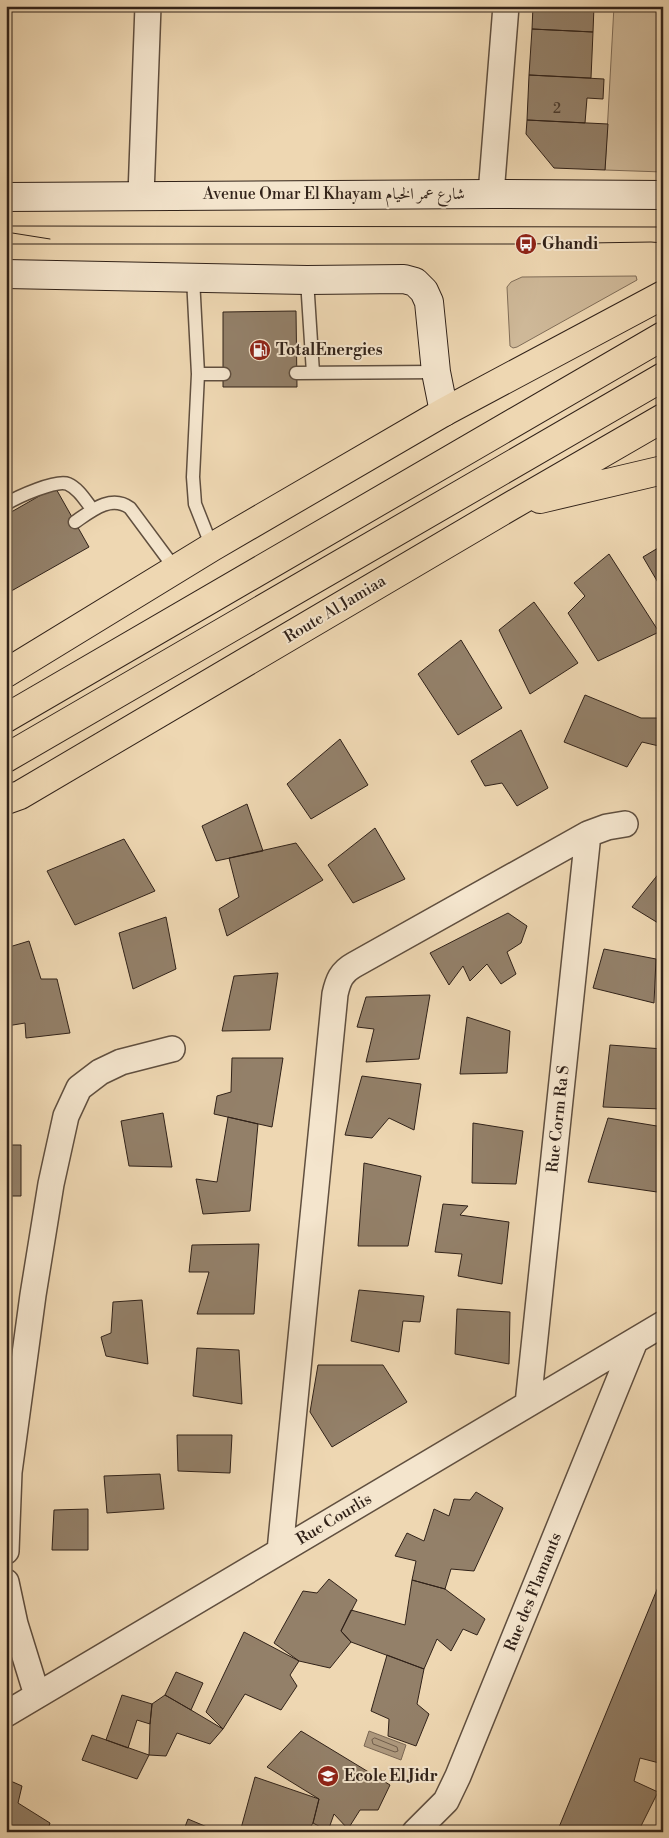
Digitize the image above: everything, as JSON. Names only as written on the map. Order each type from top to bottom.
[{"type":"main road","name":"Avenue Omar El Khayam شارع عمر الخيام","points":[[6,197],[141,195],[663,195]]},
{"type":"main road","points":[[6,274],[307,280],[404,279],[415,282],[424,291],[429,302],[436,372],[444,412]]},
{"type":"main road","points":[[7,670],[212,547],[444,412],[663,295]]},
{"type":"main road","points":[[6,718],[663,336]]},
{"type":"main road","points":[[6,758],[663,377]]},
{"type":"main road","name":"Route Al Jamiaa","points":[[6,800],[20,795],[663,418]]},
{"type":"main road","points":[[509,507],[663,470]]},
{"type":"street","points":[[141,195],[148,6]]},
{"type":"street","points":[[491,194],[506,6]]},
{"type":"street","points":[[280,1551],[334,1004],[338,980],[345,969],[588,834],[607,827],[625,824]]},
{"type":"street","name":"Rue Corm Ra S","points":[[528,1404],[588,834]]},
{"type":"street","points":[[6,1552],[9,1472],[51,1184],[66,1116],[79,1088],[100,1072],[121,1062],[172,1049]]},
{"type":"street","name":"Rue Courlis","points":[[6,1714],[663,1324]]},
{"type":"street","name":"Rue des Flamants","points":[[415,1832],[446,1801],[458,1776],[635,1341]]},
{"type":"street","points":[[6,1582],[15,1624],[38,1695]]},
{"type":"lane","points":[[193,278],[198,374],[193,476],[194,495],[195,504],[212,547]]},
{"type":"lane","points":[[307,280],[313,373]]},
{"type":"lane","points":[[296,373],[436,372]]},
{"type":"lane","points":[[198,374],[224,374]]},
{"type":"lane","points":[[6,504],[51,484],[66,483],[78,491],[92,509]]},
{"type":"lane","points":[[75,522],[92,509],[114,502],[123,503],[130,508],[176,570]]},
{"type":"shaded area","points":[[614,6],[663,6],[663,172],[605,170]]},
{"type":"shaded area","points":[[636,276],[637,280],[517,347],[513,348],[510,346],[507,287],[511,282],[522,277]]},
{"type":"water","points":[[369,1731],[406,1745],[401,1760],[364,1746]]},
{"type":"building","points":[[533,6],[594,6],[593,32],[532,29]]},
{"type":"building","points":[[532,29],[593,32],[591,78],[529,75]]},
{"type":"building","points":[[529,75],[604,79],[603,99],[587,98],[585,123],[527,120]]},
{"type":"building","points":[[527,120],[608,124],[605,170],[554,168],[526,134]]},
{"type":"building","points":[[296,311],[297,387],[223,387],[223,312]]},
{"type":"building","points":[[55,487],[89,547],[6,594],[6,515]]},
{"type":"building","points":[[663,545],[663,591],[643,557]]},
{"type":"building","points":[[609,554],[659,632],[598,661],[568,613],[585,596],[574,583]]},
{"type":"building","points":[[534,602],[578,663],[530,694],[499,630]]},
{"type":"building","points":[[461,640],[502,708],[458,735],[418,674]]},
{"type":"building","points":[[585,695],[641,718],[663,718],[663,747],[642,742],[627,767],[564,742]]},
{"type":"building","points":[[521,730],[548,788],[517,806],[502,783],[485,786],[471,761]]},
{"type":"building","points":[[340,739],[368,785],[311,819],[287,784]]},
{"type":"building","points":[[247,804],[263,851],[216,861],[202,826]]},
{"type":"building","points":[[375,828],[405,879],[353,903],[328,865]]},
{"type":"building","points":[[124,839],[155,891],[75,925],[47,871]]},
{"type":"building","points":[[296,843],[323,880],[227,936],[219,909],[239,897],[229,858]]},
{"type":"building","points":[[660,872],[663,873],[663,926],[632,907]]},
{"type":"building","points":[[508,913],[527,926],[521,943],[507,952],[516,974],[501,984],[487,964],[470,981],[463,966],[449,985],[430,953]]},
{"type":"building","points":[[166,917],[176,969],[133,989],[119,933]]},
{"type":"building","points":[[29,941],[41,979],[57,979],[70,1033],[26,1038],[25,1023],[7,1026],[6,948]]},
{"type":"building","points":[[604,949],[656,959],[654,1003],[593,988]]},
{"type":"building","points":[[278,973],[270,1030],[222,1031],[234,976]]},
{"type":"building","points":[[430,995],[419,1059],[366,1062],[374,1029],[357,1027],[366,997]]},
{"type":"building","points":[[467,1017],[510,1031],[507,1073],[460,1074]]},
{"type":"building","points":[[610,1045],[663,1049],[663,1109],[603,1107]]},
{"type":"building","points":[[232,1058],[283,1058],[272,1127],[214,1114],[217,1096],[231,1092]]},
{"type":"building","points":[[6,1066],[11,1066],[6,1116]]},
{"type":"building","points":[[362,1076],[421,1084],[414,1130],[389,1118],[372,1138],[345,1135]]},
{"type":"building","points":[[163,1113],[172,1167],[129,1166],[121,1121]]},
{"type":"building","points":[[228,1117],[258,1124],[250,1211],[203,1214],[196,1179],[217,1182]]},
{"type":"building","points":[[608,1118],[663,1127],[663,1162],[657,1192],[588,1182]]},
{"type":"building","points":[[473,1123],[523,1131],[516,1184],[472,1183]]},
{"type":"building","points":[[6,1145],[21,1145],[21,1196],[6,1196]]},
{"type":"building","points":[[364,1163],[421,1176],[408,1246],[358,1246]]},
{"type":"building","points":[[443,1204],[468,1206],[460,1215],[509,1222],[502,1284],[458,1276],[462,1254],[435,1252]]},
{"type":"building","points":[[259,1244],[254,1314],[197,1314],[209,1272],[189,1272],[192,1245]]},
{"type":"building","points":[[359,1290],[424,1296],[420,1322],[403,1321],[399,1352],[351,1341]]},
{"type":"building","points":[[142,1300],[148,1364],[106,1356],[101,1337],[111,1333],[113,1302]]},
{"type":"building","points":[[457,1309],[510,1312],[509,1364],[455,1354]]},
{"type":"building","points":[[197,1348],[239,1350],[242,1404],[193,1396]]},
{"type":"building","points":[[318,1365],[383,1365],[407,1402],[332,1447],[310,1412]]},
{"type":"building","points":[[177,1435],[232,1435],[230,1473],[178,1471]]},
{"type":"building","points":[[160,1474],[164,1509],[107,1513],[104,1476]]},
{"type":"building","points":[[476,1492],[503,1508],[474,1571],[451,1569],[445,1589],[412,1580],[416,1561],[395,1556],[407,1533],[424,1541],[434,1509],[449,1516],[454,1499],[470,1500]]},
{"type":"building","points":[[88,1509],[88,1550],[52,1550],[54,1510]]},
{"type":"building","points":[[663,1575],[663,1764],[640,1758],[634,1781],[658,1792],[638,1832],[557,1832]]},
{"type":"building","points":[[329,1579],[357,1600],[341,1631],[351,1642],[330,1668],[299,1661],[274,1643],[303,1591],[317,1593]]},
{"type":"building","points":[[412,1580],[445,1589],[485,1619],[477,1635],[463,1629],[451,1651],[437,1639],[424,1669],[351,1642],[341,1631],[351,1610],[405,1625]]},
{"type":"building","points":[[244,1632],[299,1661],[290,1675],[297,1686],[281,1710],[245,1694],[223,1729],[206,1712]]},
{"type":"building","points":[[387,1655],[424,1669],[417,1704],[429,1714],[416,1746],[388,1736],[389,1719],[371,1711]]},
{"type":"building","points":[[176,1672],[203,1683],[191,1710],[165,1695]]},
{"type":"building","points":[[122,1695],[152,1704],[150,1724],[137,1720],[128,1748],[106,1740]]},
{"type":"building","points":[[165,1695],[223,1729],[210,1744],[177,1733],[166,1756],[149,1755],[152,1704]]},
{"type":"building","name":"Ecole El Jidr","points":[[301,1731],[390,1785],[378,1810],[360,1810],[348,1829],[334,1814],[328,1831],[313,1823],[319,1799],[267,1767]]},
{"type":"building","points":[[92,1735],[149,1755],[137,1779],[82,1760]]},
{"type":"building","points":[[255,1777],[319,1799],[313,1823],[307,1832],[288,1832],[276,1828],[275,1832],[240,1832]]},
{"type":"building","points":[[6,1779],[22,1786],[18,1803],[50,1823],[47,1832],[6,1832]]},
{"type":"building","points":[[188,1819],[219,1832],[183,1832]]},
{"type":"tram line","points":[[6,226],[663,227]]},
{"type":"tram line","points":[[6,232],[50,239]]},
{"type":"tram line","points":[[6,244],[663,243]]},
{"type":"place","name":"Ghandi","points":[[526,244]]},
{"type":"place","name":"TotalEnergies","points":[[260,350]]},
{"type":"place","name":"Ecole El Jidr","points":[[328,1776]]}]
